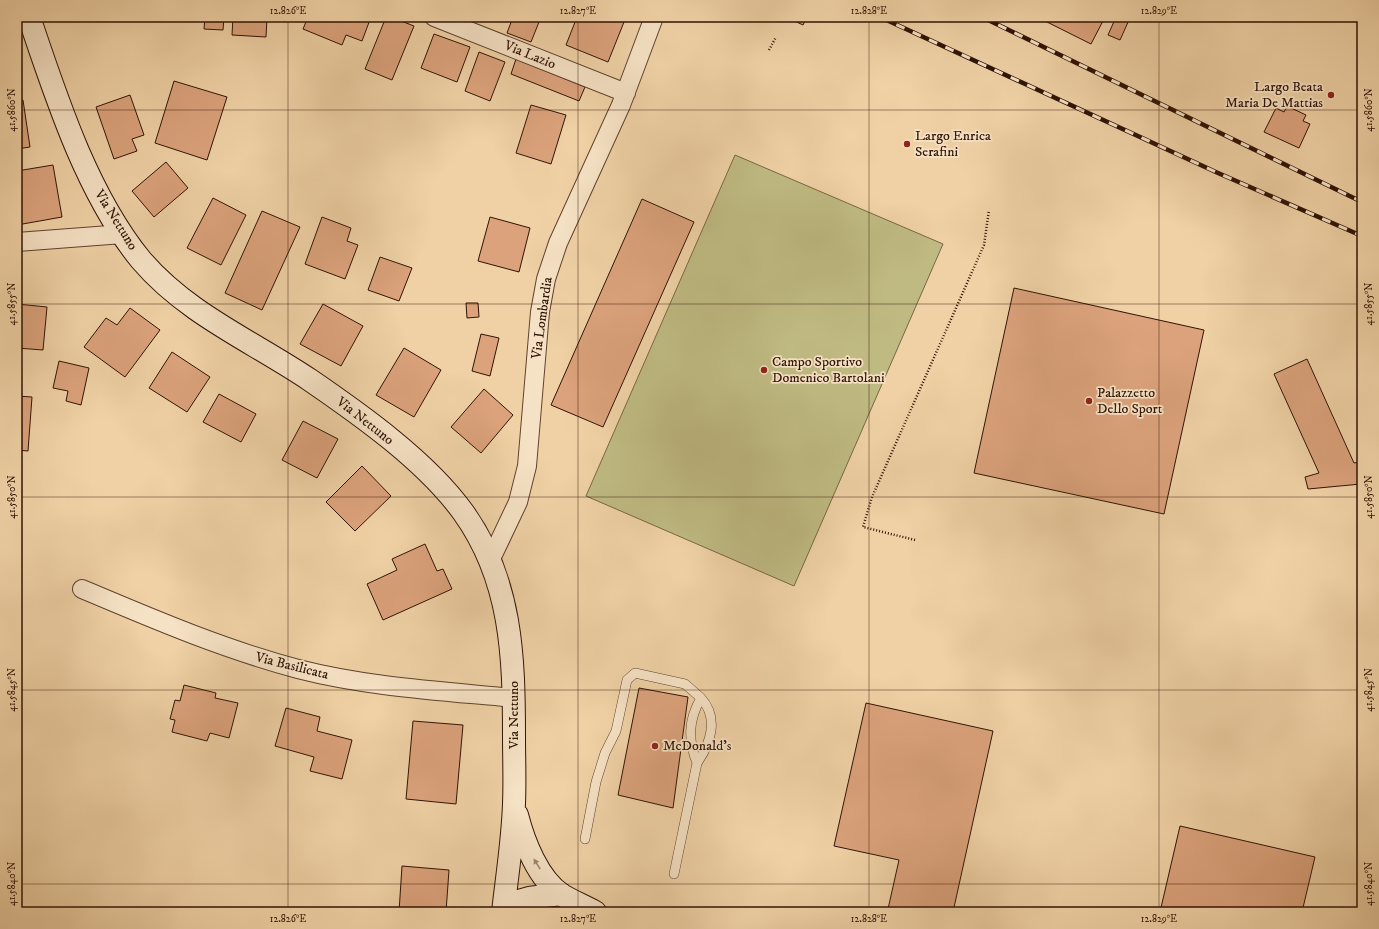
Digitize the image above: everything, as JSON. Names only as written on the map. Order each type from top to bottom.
[{"type":"street","name":"Via Nettuno","points":[[29,17],[44,60],[86,167],[103,202],[123,234],[146,265],[164,284],[191,307],[282,362],[330,394],[417,463],[446,490],[465,514],[490,561],[508,616],[513,662],[514,804],[503,909]]},
{"type":"street","name":"Via Lazio","points":[[434,17],[626,93]]},
{"type":"street","name":"Via Lombardia","points":[[490,561],[518,502],[527,466],[540,312],[546,279],[558,243],[626,93],[654,17]]},
{"type":"street","points":[[17,242],[123,234]]},
{"type":"street","name":"Via Basilicata","points":[[82,589],[209,641],[298,669],[370,683],[514,698]]},
{"type":"street","points":[[514,804],[527,848],[544,874],[561,894],[595,912]]},
{"type":"street","points":[[503,909],[529,898],[561,894]]},
{"type":"lane","points":[[585,839],[596,782],[605,753],[616,731],[627,680],[635,673],[685,684],[709,707],[712,719],[706,750],[697,763],[674,874]]},
{"type":"lane","points":[[697,763],[690,747],[690,728],[694,710],[701,698]]},
{"type":"path","points":[[769,50],[776,37]]},
{"type":"path","points":[[915,540],[863,527],[872,497],[984,245],[989,210]]},
{"type":"shaded area","name":"Campo Sportivo Domenico Bartolani","points":[[735,155],[943,244],[794,586],[586,496]]},
{"type":"building","points":[[205,17],[224,17],[223,30],[204,29]]},
{"type":"building","points":[[233,17],[267,17],[266,37],[232,35]]},
{"type":"building","points":[[308,17],[371,17],[362,41],[346,35],[342,45],[303,29]]},
{"type":"building","points":[[386,17],[391,17],[414,26],[392,80],[365,69]]},
{"type":"building","points":[[513,17],[541,17],[531,42],[507,33]]},
{"type":"building","points":[[577,17],[626,17],[608,62],[566,45]]},
{"type":"building","points":[[786,17],[807,17],[803,25]]},
{"type":"building","points":[[1037,17],[1105,17],[1091,44]]},
{"type":"building","points":[[1116,17],[1129,20],[1120,40],[1108,35]]},
{"type":"building","points":[[434,34],[470,47],[457,82],[421,68]]},
{"type":"building","points":[[479,52],[505,62],[490,101],[465,91]]},
{"type":"building","points":[[516,59],[585,87],[579,101],[511,74]]},
{"type":"building","points":[[174,81],[227,97],[207,160],[155,143]]},
{"type":"building","points":[[130,95],[144,135],[132,139],[137,151],[114,159],[96,107]]},
{"type":"building","points":[[23,100],[30,147],[17,149],[17,101]]},
{"type":"building","points":[[531,105],[566,115],[551,164],[516,153]]},
{"type":"building","points":[[1287,106],[1306,115],[1303,121],[1310,124],[1299,148],[1264,132],[1276,108],[1284,112]]},
{"type":"building","points":[[166,162],[188,188],[154,217],[132,191]]},
{"type":"building","points":[[53,165],[62,217],[17,225],[17,171]]},
{"type":"building","points":[[213,198],[246,215],[221,265],[187,248]]},
{"type":"building","points":[[642,199],[694,222],[603,427],[551,405]]},
{"type":"building","points":[[262,211],[300,227],[262,310],[225,293]]},
{"type":"building","points":[[322,217],[351,228],[347,241],[358,245],[345,279],[305,264]]},
{"type":"building","points":[[490,217],[530,228],[519,272],[478,261]]},
{"type":"building","points":[[380,257],[412,268],[399,301],[368,290]]},
{"type":"building","name":"Palazzetto Dello Sport","points":[[1014,288],[1204,330],[1164,514],[974,473]]},
{"type":"building","points":[[466,303],[478,303],[479,317],[467,318]]},
{"type":"building","points":[[17,304],[47,307],[43,350],[17,348]]},
{"type":"building","points":[[323,304],[363,326],[341,366],[300,344]]},
{"type":"building","points":[[130,308],[160,330],[125,377],[84,347],[106,318],[117,325]]},
{"type":"building","points":[[481,334],[499,338],[490,376],[472,371]]},
{"type":"building","points":[[404,348],[441,370],[414,417],[376,395]]},
{"type":"building","points":[[172,352],[210,377],[187,412],[149,388]]},
{"type":"building","points":[[1307,359],[1354,463],[1359,462],[1361,484],[1308,489],[1305,477],[1319,473],[1274,374]]},
{"type":"building","points":[[59,361],[89,368],[81,405],[66,401],[68,391],[53,388]]},
{"type":"building","points":[[484,389],[513,415],[481,453],[451,427]]},
{"type":"building","points":[[219,394],[256,414],[241,442],[203,422]]},
{"type":"building","points":[[17,396],[32,397],[28,451],[17,450]]},
{"type":"building","points":[[303,421],[338,439],[317,478],[282,460]]},
{"type":"building","points":[[362,466],[391,496],[355,531],[326,502]]},
{"type":"building","points":[[425,544],[437,571],[443,569],[452,589],[383,620],[367,584],[397,570],[392,559]]},
{"type":"building","points":[[184,685],[216,693],[215,698],[238,703],[229,738],[210,733],[207,741],[172,732],[175,720],[170,719],[175,700],[180,701]]},
{"type":"building","name":"McDonald's","points":[[639,688],[688,697],[673,808],[618,795]]},
{"type":"building","points":[[866,703],[993,731],[953,912],[901,912],[888,909],[899,860],[834,846]]},
{"type":"building","points":[[286,708],[320,717],[317,731],[352,740],[342,779],[310,771],[314,757],[275,746]]},
{"type":"building","points":[[413,721],[463,725],[456,804],[406,799]]},
{"type":"building","points":[[1180,826],[1315,857],[1302,912],[1160,912]]},
{"type":"building","points":[[402,866],[449,870],[446,912],[399,912]]},
{"type":"railway","points":[[880,17],[1218,173],[1362,236]]},
{"type":"railway","points":[[982,17],[1362,202]]},
{"type":"place","name":"Largo Beata Maria De Mattias","points":[[1331,95]]},
{"type":"place","name":"Largo Enrica Serafini","points":[[907,144]]},
{"type":"place","name":"Campo Sportivo Domenico Bartolani","points":[[764,370]]},
{"type":"place","name":"Palazzetto Dello Sport","points":[[1089,401]]},
{"type":"place","name":"McDonald's","points":[[655,746]]}]
